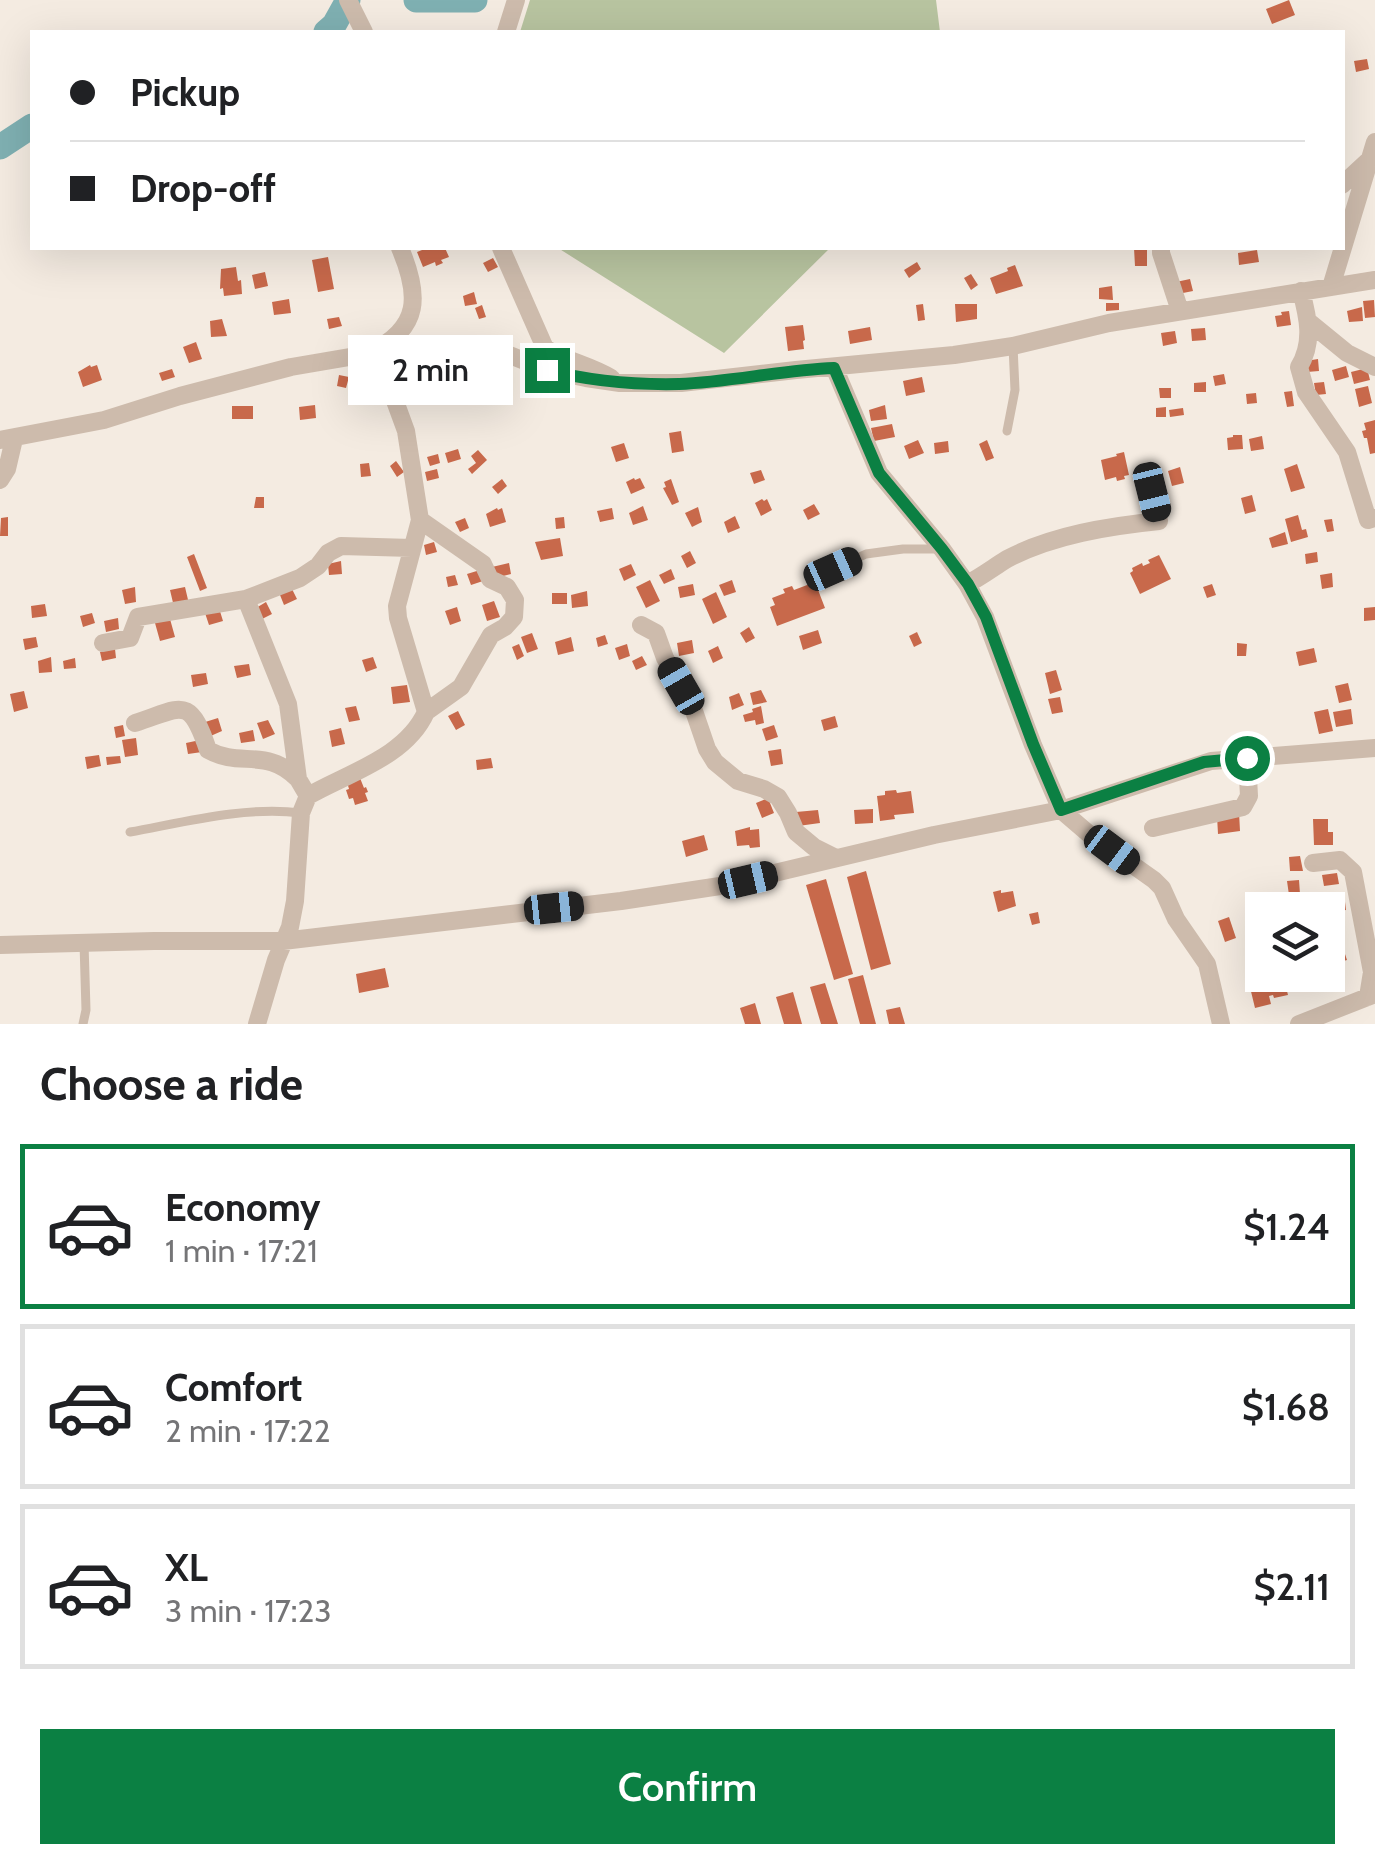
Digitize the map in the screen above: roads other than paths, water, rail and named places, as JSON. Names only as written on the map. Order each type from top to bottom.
[{"type":"street","points":[[507,30],[516,0]]},
{"type":"street","points":[[351,6],[363,30]]},
{"type":"street","points":[[1345,182],[1372,151]]},
{"type":"street","points":[[1345,241],[1372,151]]},
{"type":"street","points":[[371,352],[389,344],[410,316],[413,300],[401,250]]},
{"type":"street","points":[[502,250],[545,348],[591,366],[620,383]]},
{"type":"street","points":[[1162,250],[1180,311]]},
{"type":"street","points":[[1331,287],[1342,250]]},
{"type":"street","points":[[0,480],[7,469],[7,440],[104,420],[291,367],[371,352],[458,345],[502,352],[564,374],[620,383],[681,384],[1013,346],[1180,311],[1375,280]]},
{"type":"street","points":[[1300,291],[1310,322],[1306,355],[1300,367],[1306,392],[1347,452],[1368,520],[1375,518]]},
{"type":"street","points":[[1310,322],[1347,352],[1375,367]]},
{"type":"street","points":[[371,352],[406,431],[420,520],[397,606],[426,712]]},
{"type":"street","points":[[834,368],[879,473],[942,549],[986,617],[1061,810],[1162,888],[1176,919],[1206,964],[1221,1024]]},
{"type":"street","points":[[968,584],[1006,560],[1050,542],[1160,520],[1143,474]]},
{"type":"street","points":[[304,805],[359,768],[378,761],[421,723],[426,712],[461,687],[491,635],[514,617],[515,600],[507,586],[490,579],[482,564],[420,520]]},
{"type":"street","points":[[103,643],[130,638],[138,617],[246,599],[300,578],[340,546],[412,548]]},
{"type":"street","points":[[246,599],[288,704],[304,805],[290,927],[258,1024]]},
{"type":"street","points":[[641,625],[656,634],[715,762],[738,781],[764,788],[778,797],[796,832],[836,858]]},
{"type":"street","points":[[134,723],[170,708],[181,708],[199,722],[208,750],[218,756],[266,759],[287,768],[298,779]]},
{"type":"street","points":[[0,945],[283,941],[620,901],[720,886],[934,835],[1061,810],[1204,762],[1375,748]]},
{"type":"street","points":[[1153,828],[1243,806],[1250,796],[1247,758]]},
{"type":"street","points":[[1298,1024],[1371,995],[1372,972],[1353,872],[1340,860],[1313,864]]},
{"type":"lane","points":[[1007,431],[1014,390],[1013,346]]},
{"type":"lane","points":[[833,569],[866,554],[942,549]]},
{"type":"lane","points":[[130,832],[304,805]]},
{"type":"lane","points":[[83,1024],[84,944]]},
{"type":"waterway","points":[[328,30],[348,0]]},
{"type":"waterway","points":[[416,0],[475,0]]},
{"type":"waterway","points":[[0,147],[30,127]]}]
